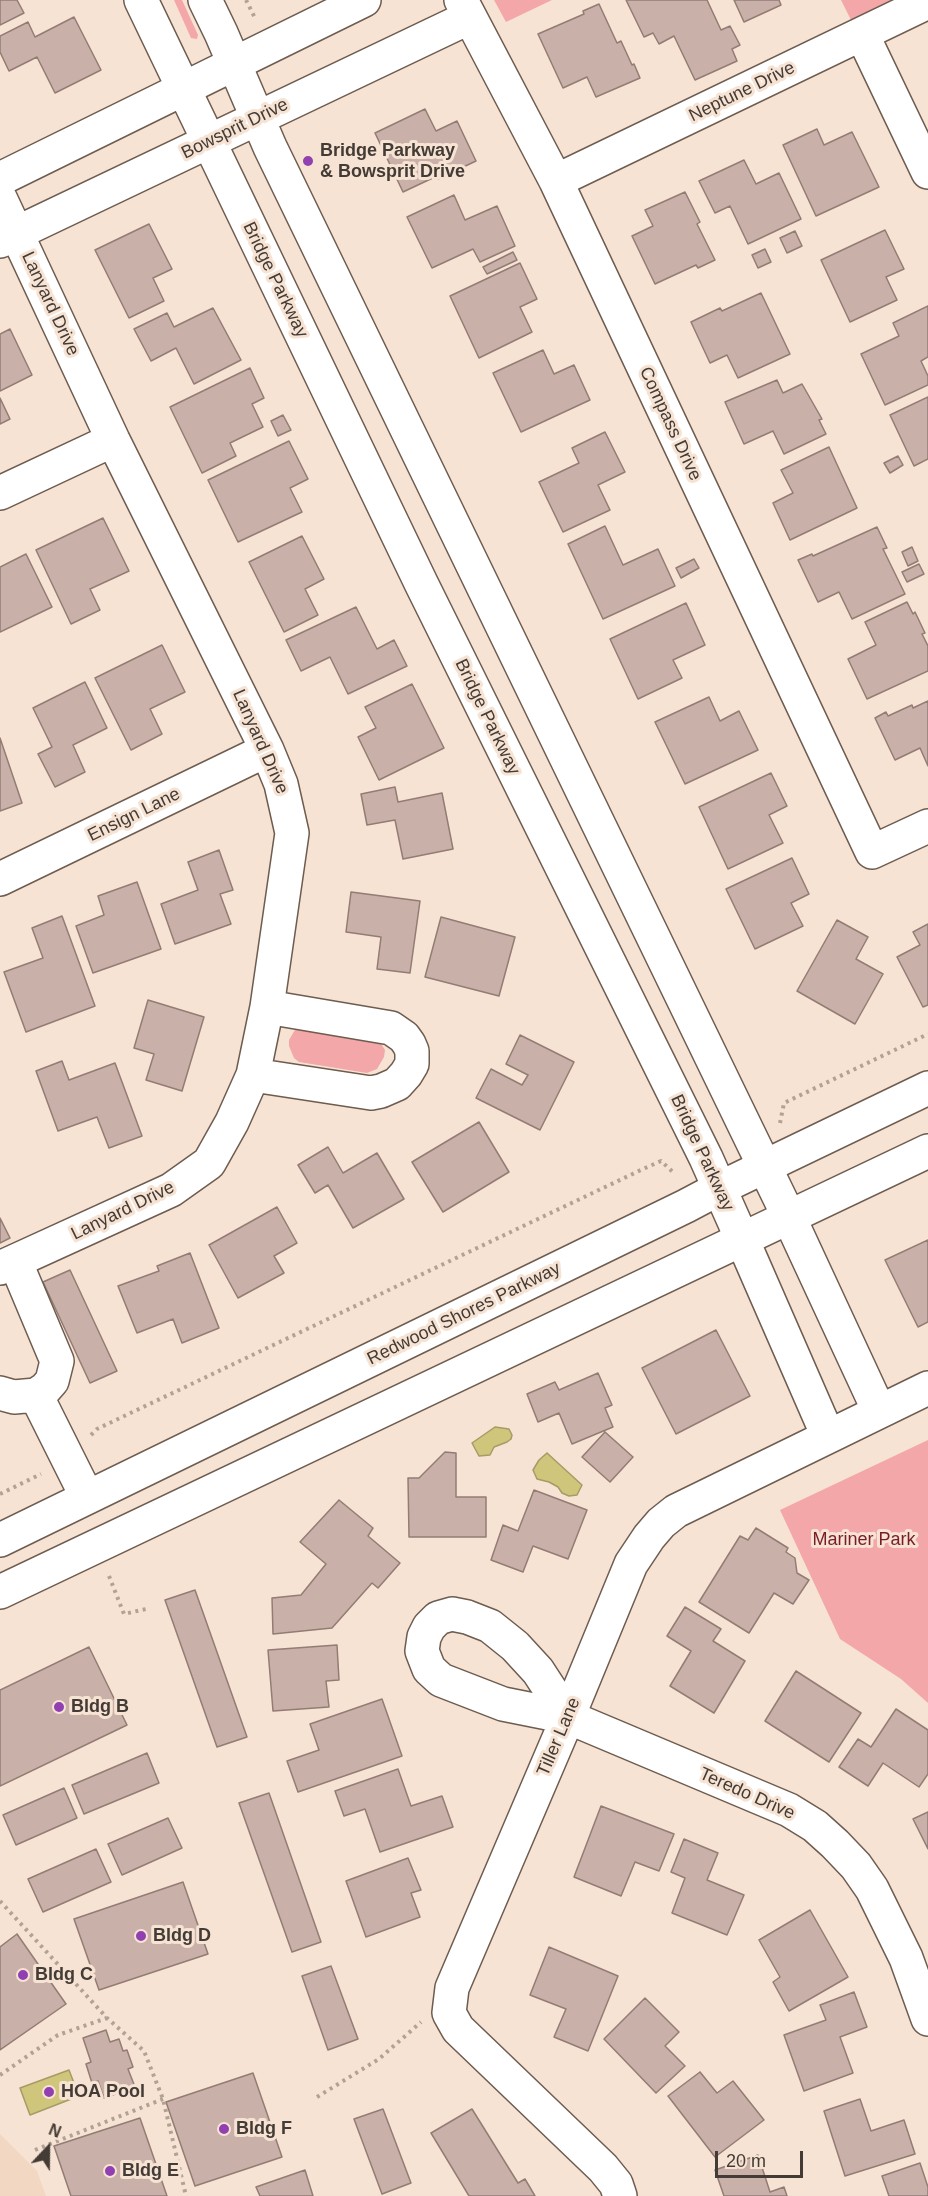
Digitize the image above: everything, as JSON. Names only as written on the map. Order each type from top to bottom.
[{"type":"street","name":"Bridge Parkway","points":[[141,0],[426,593],[720,1188],[828,1436]]},
{"type":"street","points":[[205,0],[257,119],[789,1217],[879,1411]]},
{"type":"street","points":[[0,179],[364,0]]},
{"type":"street","name":"Neptune Drive","points":[[556,181],[928,2]]},
{"type":"street","name":"Bowsprit Drive","points":[[9,237],[257,119],[465,9]]},
{"type":"street","name":"Compass Drive","points":[[465,9],[556,181],[872,852],[928,826]]},
{"type":"street","points":[[862,34],[928,172]]},
{"type":"street","name":"Lanyard Drive","points":[[0,198],[9,237],[267,750],[281,784],[292,833],[267,1007],[253,1075],[232,1122],[209,1163],[171,1190],[7,1265]]},
{"type":"street","points":[[0,493],[113,440]]},
{"type":"street","name":"Ensign Lane","points":[[0,879],[267,750]]},
{"type":"street","points":[[253,1075],[371,1093],[397,1084],[412,1064],[412,1051],[409,1044],[404,1037],[391,1028],[267,1007]]},
{"type":"street","name":"Redwood Shores Parkway","points":[[0,1540],[928,1088]]},
{"type":"street","points":[[0,1593],[928,1151]]},
{"type":"street","points":[[0,1393],[14,1397],[36,1395],[52,1381],[57,1361],[7,1265]]},
{"type":"street","name":"Tiller Lane","points":[[449,2013],[452,1988],[631,1564],[649,1537],[676,1511],[928,1388]]},
{"type":"street","points":[[36,1395],[87,1497]]},
{"type":"street","name":"Teredo Drive","points":[[568,1717],[789,1810],[815,1826],[849,1859],[872,1889],[906,1958],[928,2019]]},
{"type":"street","points":[[449,2013],[458,2029],[603,2168],[618,2190]]},
{"type":"path","points":[[246,0],[255,19]]},
{"type":"path","points":[[780,1123],[784,1103],[928,1034]]},
{"type":"path","points":[[0,1494],[68,1458],[97,1429],[661,1161],[674,1173]]},
{"type":"path","points":[[109,1576],[124,1614],[146,1609]]},
{"type":"path","points":[[0,1901],[107,2018],[144,2051],[163,2099],[186,2196]]},
{"type":"path","points":[[317,2097],[380,2059],[419,2023],[449,2013]]},
{"type":"path","points":[[0,2075],[58,2035],[107,2018]]},
{"type":"path","points":[[35,2150],[163,2099]]},
{"type":"shaded area","points":[[495,1427],[509,1429],[511,1439],[494,1447],[490,1455],[479,1456],[472,1443]]},
{"type":"shaded area","points":[[547,1453],[582,1485],[577,1495],[569,1496],[549,1482],[537,1479],[533,1470]]},
{"type":"shaded area","name":"HOA Pool","points":[[69,2070],[79,2096],[30,2115],[20,2088]]},
{"type":"shaded area","points":[[0,2134],[37,2171],[46,2196],[0,2196]]},
{"type":"green space","points":[[174,0],[182,0],[198,35],[197,39],[191,38]]},
{"type":"green space","points":[[494,0],[552,0],[506,22]]},
{"type":"green space","points":[[841,0],[901,0],[853,24]]},
{"type":"green space","points":[[296,1028],[380,1042],[385,1050],[384,1057],[377,1069],[367,1073],[299,1062],[294,1058],[289,1046],[289,1040]]},
{"type":"green space","name":"Mariner Park","points":[[928,1440],[928,1703],[901,1679],[840,1639],[780,1510]]},
{"type":"building","points":[[0,0],[17,0],[24,13],[0,25]]},
{"type":"building","points":[[626,0],[707,0],[721,30],[730,26],[740,45],[732,49],[737,61],[695,80],[674,36],[659,44],[653,33],[644,37]]},
{"type":"building","points":[[734,0],[779,0],[781,5],[744,22]]},
{"type":"building","points":[[599,4],[617,43],[621,41],[640,78],[596,97],[587,77],[563,88],[538,34],[584,14],[583,11]]},
{"type":"building","points":[[74,17],[101,70],[55,93],[37,57],[9,71],[0,52],[0,36],[28,22],[35,37]]},
{"type":"building","points":[[425,109],[436,131],[457,121],[476,161],[403,192],[375,133]]},
{"type":"building","points":[[817,129],[824,145],[852,132],[879,187],[816,216],[783,145]]},
{"type":"building","points":[[744,160],[756,184],[779,173],[801,219],[748,244],[730,206],[715,213],[699,181]]},
{"type":"building","points":[[685,192],[700,222],[697,224],[715,260],[698,268],[696,265],[655,284],[632,236],[653,226],[645,210]]},
{"type":"building","points":[[454,195],[465,220],[497,206],[515,246],[480,262],[473,249],[432,268],[407,217]]},
{"type":"building","points":[[149,224],[172,269],[153,278],[164,301],[129,318],[95,250]]},
{"type":"building","points":[[885,230],[904,269],[886,277],[897,300],[850,322],[821,260]]},
{"type":"building","points":[[795,231],[802,246],[787,253],[780,238]]},
{"type":"building","points":[[765,249],[771,262],[758,268],[752,255]]},
{"type":"building","points":[[513,252],[517,260],[487,274],[483,267]]},
{"type":"building","points":[[520,263],[537,299],[520,307],[532,332],[479,358],[450,296]]},
{"type":"building","points":[[761,293],[790,354],[738,378],[727,355],[710,363],[691,322],[720,308],[722,311]]},
{"type":"building","points":[[928,306],[928,357],[921,361],[928,376],[928,385],[885,405],[861,354],[899,336],[893,323]]},
{"type":"building","points":[[213,308],[241,360],[194,384],[176,348],[151,361],[134,329],[167,313],[174,327]]},
{"type":"building","points":[[10,329],[32,375],[0,391],[0,334]]},
{"type":"building","points":[[543,350],[554,374],[574,365],[590,400],[521,432],[493,373]]},
{"type":"building","points":[[250,368],[264,398],[252,404],[263,427],[230,443],[236,456],[202,473],[170,407]]},
{"type":"building","points":[[777,380],[783,393],[802,384],[822,419],[819,420],[826,434],[784,454],[773,431],[744,444],[725,402]]},
{"type":"building","points":[[928,397],[928,459],[914,466],[890,415]]},
{"type":"building","points":[[0,398],[10,419],[0,424]]},
{"type":"building","points":[[283,415],[291,430],[278,436],[271,421]]},
{"type":"building","points":[[605,432],[625,472],[598,485],[610,510],[563,532],[539,482],[579,463],[572,448]]},
{"type":"building","points":[[289,441],[308,479],[290,488],[302,512],[238,542],[208,480]]},
{"type":"building","points":[[829,447],[857,508],[790,540],[773,503],[793,493],[781,470]]},
{"type":"building","points":[[898,456],[903,465],[890,473],[884,463]]},
{"type":"building","points":[[103,518],[129,571],[90,589],[100,610],[71,624],[36,550]]},
{"type":"building","points":[[605,526],[623,565],[658,549],[675,586],[603,619],[568,544]]},
{"type":"building","points":[[877,527],[887,548],[883,549],[905,594],[852,619],[839,592],[818,602],[798,560],[812,554],[813,556]]},
{"type":"building","points":[[302,536],[324,579],[305,589],[318,615],[284,632],[249,562]]},
{"type":"building","points":[[912,547],[918,561],[908,566],[902,552]]},
{"type":"building","points":[[26,554],[52,607],[0,632],[0,567]]},
{"type":"building","points":[[694,559],[699,568],[681,578],[676,568]]},
{"type":"building","points":[[919,564],[924,574],[907,582],[902,572]]},
{"type":"building","points":[[907,602],[913,614],[915,612],[925,633],[922,634],[928,646],[928,671],[867,699],[848,659],[876,645],[865,622]]},
{"type":"building","points":[[686,603],[705,645],[673,660],[682,678],[638,699],[610,639]]},
{"type":"building","points":[[356,607],[377,649],[394,640],[407,666],[348,694],[330,657],[301,671],[286,640]]},
{"type":"building","points":[[162,645],[185,692],[150,709],[162,734],[131,750],[95,678]]},
{"type":"building","points":[[85,682],[107,728],[73,745],[85,772],[55,787],[38,754],[52,747],[33,708]]},
{"type":"building","points":[[412,684],[444,748],[379,780],[358,737],[376,728],[365,707]]},
{"type":"building","points":[[709,697],[720,721],[739,711],[758,750],[685,784],[655,722]]},
{"type":"building","points":[[928,701],[928,766],[920,748],[895,760],[875,718],[886,712],[888,716],[912,705],[913,708]]},
{"type":"building","points":[[0,738],[22,803],[0,811]]},
{"type":"building","points":[[771,773],[787,806],[769,815],[783,843],[728,869],[699,807]]},
{"type":"building","points":[[395,787],[398,802],[442,793],[453,849],[403,859],[395,820],[367,825],[361,794]]},
{"type":"building","points":[[219,850],[233,890],[220,894],[231,924],[175,944],[161,904],[198,890],[188,862]]},
{"type":"building","points":[[792,858],[809,894],[791,903],[803,926],[755,949],[726,889]]},
{"type":"building","points":[[137,882],[161,949],[93,973],[76,926],[104,915],[98,896]]},
{"type":"building","points":[[351,892],[420,901],[410,973],[377,969],[381,937],[346,932]]},
{"type":"building","points":[[62,916],[95,1006],[26,1032],[4,972],[43,958],[32,928]]},
{"type":"building","points":[[441,917],[515,937],[499,996],[425,977]]},
{"type":"building","points":[[837,920],[868,937],[856,959],[883,974],[855,1024],[797,991]]},
{"type":"building","points":[[928,924],[928,1005],[923,1007],[897,957],[920,945],[913,932]]},
{"type":"building","points":[[148,1000],[204,1017],[182,1091],[146,1080],[154,1054],[134,1048]]},
{"type":"building","points":[[520,1035],[574,1062],[540,1130],[476,1098],[491,1069],[522,1085],[528,1075],[506,1064]]},
{"type":"building","points":[[62,1061],[69,1080],[115,1063],[142,1136],[109,1148],[97,1117],[58,1131],[36,1071]]},
{"type":"building","points":[[479,1122],[509,1172],[443,1212],[412,1162]]},
{"type":"building","points":[[328,1147],[343,1173],[377,1153],[404,1199],[353,1228],[328,1185],[315,1193],[298,1165]]},
{"type":"building","points":[[277,1207],[297,1243],[274,1256],[284,1273],[238,1298],[209,1245]]},
{"type":"building","points":[[0,1218],[10,1238],[0,1243]]},
{"type":"building","points":[[928,1240],[928,1322],[918,1327],[885,1260]]},
{"type":"building","points":[[190,1253],[219,1328],[182,1343],[173,1319],[137,1333],[118,1286],[159,1271],[157,1266]]},
{"type":"building","points":[[70,1270],[117,1371],[90,1383],[43,1282]]},
{"type":"building","points":[[716,1330],[750,1396],[676,1434],[642,1368]]},
{"type":"building","points":[[598,1373],[612,1405],[605,1408],[613,1427],[572,1444],[559,1413],[538,1422],[527,1394],[555,1382],[559,1390]]},
{"type":"building","points":[[605,1432],[633,1457],[610,1482],[582,1457]]},
{"type":"building","points":[[445,1452],[456,1453],[456,1497],[486,1497],[486,1537],[409,1537],[408,1478],[419,1478]]},
{"type":"building","points":[[534,1490],[587,1510],[568,1559],[533,1546],[523,1572],[491,1560],[503,1525],[518,1531]]},
{"type":"building","points":[[339,1500],[373,1528],[368,1536],[400,1563],[378,1588],[372,1583],[332,1628],[273,1634],[272,1598],[301,1595],[326,1564],[300,1542]]},
{"type":"building","points":[[756,1528],[788,1548],[786,1552],[795,1558],[797,1573],[809,1580],[793,1604],[774,1593],[749,1633],[699,1602],[740,1536],[748,1540]]},
{"type":"building","points":[[195,1590],[247,1737],[217,1747],[165,1600]]},
{"type":"building","points":[[685,1607],[721,1629],[713,1641],[745,1661],[714,1713],[670,1686],[691,1651],[667,1636]]},
{"type":"building","points":[[337,1645],[339,1680],[326,1681],[329,1707],[273,1711],[268,1650]]},
{"type":"building","name":"Bldg B","points":[[89,1647],[127,1725],[0,1786],[0,1690]]},
{"type":"building","points":[[796,1671],[861,1713],[829,1762],[765,1721]]},
{"type":"building","points":[[382,1699],[402,1756],[298,1792],[287,1761],[319,1750],[310,1724]]},
{"type":"building","points":[[896,1709],[928,1730],[928,1774],[919,1787],[883,1763],[868,1786],[839,1767],[858,1739],[871,1747]]},
{"type":"building","points":[[147,1753],[159,1783],[84,1814],[72,1785]]},
{"type":"building","points":[[398,1769],[411,1806],[442,1796],[453,1827],[380,1852],[365,1809],[344,1816],[335,1791]]},
{"type":"building","points":[[64,1788],[77,1818],[16,1845],[3,1815]]},
{"type":"building","points":[[269,1793],[321,1942],[292,1952],[239,1803]]},
{"type":"building","points":[[601,1806],[674,1834],[659,1871],[635,1862],[621,1896],[574,1877]]},
{"type":"building","points":[[928,1812],[928,1849],[913,1819]]},
{"type":"building","points":[[168,1818],[182,1848],[122,1875],[108,1844]]},
{"type":"building","points":[[684,1839],[718,1853],[707,1880],[744,1895],[727,1935],[672,1913],[685,1878],[671,1872]]},
{"type":"building","points":[[96,1849],[111,1882],[43,1912],[28,1879]]},
{"type":"building","points":[[408,1858],[421,1890],[411,1893],[420,1917],[366,1937],[346,1881]]},
{"type":"building","name":"Bldg D","points":[[183,1882],[208,1954],[99,1990],[74,1919]]},
{"type":"building","points":[[810,1910],[848,1977],[789,2011],[773,1982],[780,1977],[759,1940]]},
{"type":"building","name":"Bldg C","points":[[17,1934],[66,2004],[0,2050],[0,1947]]},
{"type":"building","points":[[549,1947],[618,1976],[588,2051],[554,2037],[566,2009],[530,1995]]},
{"type":"building","points":[[331,1966],[358,2039],[328,2050],[302,1976]]},
{"type":"building","points":[[854,1992],[867,2027],[840,2037],[853,2073],[804,2091],[784,2035],[826,2020],[820,2005]]},
{"type":"building","points":[[645,1998],[679,2032],[665,2046],[685,2066],[656,2093],[604,2039]]},
{"type":"building","points":[[106,2030],[110,2042],[119,2039],[123,2051],[127,2050],[133,2067],[128,2069],[135,2087],[104,2098],[98,2081],[92,2083],[86,2064],[91,2062],[83,2038]]},
{"type":"building","points":[[700,2072],[717,2093],[733,2081],[764,2120],[715,2157],[668,2096]]},
{"type":"building","name":"Bldg F","points":[[253,2073],[282,2157],[195,2186],[166,2102]]},
{"type":"building","points":[[860,2099],[871,2131],[904,2120],[915,2154],[845,2176],[824,2111]]},
{"type":"building","points":[[383,2109],[411,2183],[382,2194],[354,2119]]},
{"type":"building","points":[[472,2109],[518,2183],[525,2179],[535,2196],[469,2196],[431,2133]]},
{"type":"building","name":"Bldg E","points":[[140,2118],[167,2196],[71,2196],[54,2146]]},
{"type":"building","points":[[758,2155],[770,2192],[784,2187],[787,2196],[724,2196],[715,2170]]},
{"type":"building","points":[[920,2163],[928,2187],[928,2196],[889,2196],[882,2176]]},
{"type":"building","points":[[305,2170],[313,2196],[260,2196],[256,2187]]},
{"type":"place","name":"Bridge Parkway & Bowsprit Drive","points":[[308,161]]},
{"type":"place","name":"Bldg B","points":[[59,1707]]},
{"type":"place","name":"Bldg D","points":[[141,1936]]},
{"type":"place","name":"Bldg C","points":[[23,1975]]},
{"type":"place","name":"HOA Pool","points":[[49,2092]]},
{"type":"place","name":"Bldg F","points":[[224,2129]]},
{"type":"place","name":"Bldg E","points":[[110,2171]]}]
